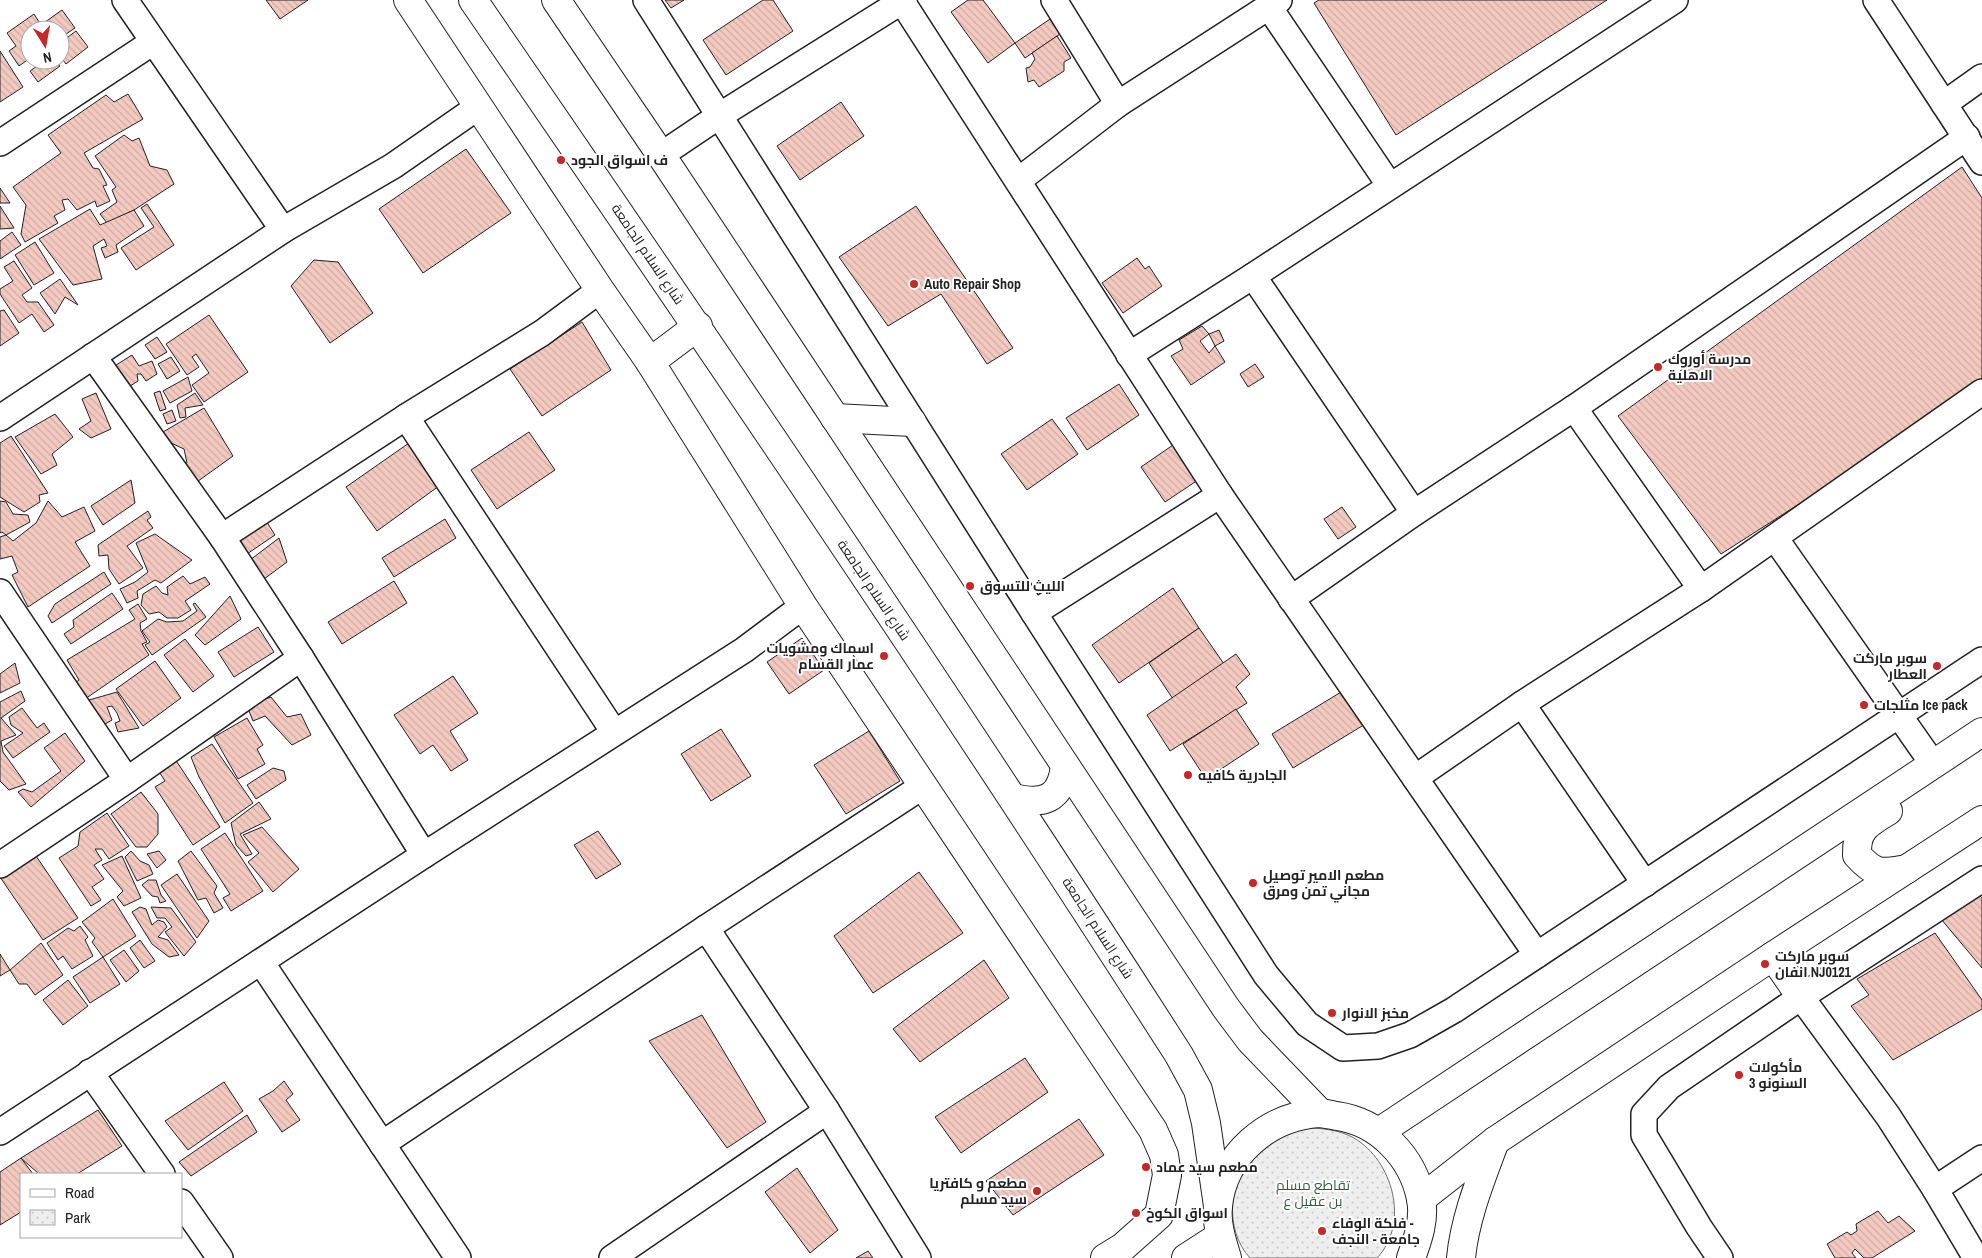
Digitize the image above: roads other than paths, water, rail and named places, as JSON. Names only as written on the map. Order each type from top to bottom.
[{"type":"main road","points":[[408,0],[600,290],[650,362],[803,606],[1153,1130],[1164,1155],[1166,1175],[1159,1216],[1123,1247],[1105,1258]]},
{"type":"main road","name":"شارع السلام الجامعة","points":[[473,0],[698,326],[1013,798],[1179,1055],[1198,1090],[1206,1123],[1218,1206]]},
{"type":"main road","points":[[556,0],[661,155],[1226,1008],[1250,1040],[1320,1113]]},
{"type":"main road","points":[[650,362],[698,326]]},
{"type":"main road","points":[[835,418],[912,422]]},
{"type":"main road","points":[[1379,1132],[1981,732]]},
{"type":"main road","points":[[1907,869],[1885,872],[1873,871],[1863,862],[1857,855],[1857,842],[1864,826],[1924,788],[1959,761],[1981,732]]},
{"type":"main road","points":[[1013,798],[1039,801],[1053,795],[1059,789],[1064,779],[1066,766]]},
{"type":"main road","points":[[1421,1200],[1495,1141],[1982,820]]},
{"type":"main road","points":[[1773,956],[1802,998]]},
{"type":"main road","points":[[1186,1258],[1224,1247],[1218,1206],[1225,1177],[1240,1151],[1263,1131],[1290,1118],[1320,1113],[1351,1118],[1379,1132],[1399,1150],[1413,1174],[1421,1200],[1423,1245],[1412,1258]]},
{"type":"main road","points":[[1461,1258],[1463,1237],[1495,1141]]},
{"type":"street","points":[[125,0],[283,230]]},
{"type":"street","points":[[646,0],[912,422],[1266,975],[1307,1024],[1343,1048],[1378,1046],[1410,1035],[1454,1010],[1982,660]]},
{"type":"street","points":[[661,155],[902,0],[1220,495],[1537,955]]},
{"type":"street","points":[[1054,0],[1118,104]]},
{"type":"street","points":[[1129,355],[1254,276],[1675,0]]},
{"type":"street","points":[[1876,0],[1982,162]]},
{"type":"street","points":[[1018,180],[1118,104],[1274,3],[1390,186]]},
{"type":"street","points":[[0,143],[153,42]]},
{"type":"street","points":[[1944,104],[1982,77]]},
{"type":"street","points":[[0,418],[283,230],[393,166],[478,107]]},
{"type":"street","points":[[1291,599],[1414,513],[1574,408],[1966,137]]},
{"type":"street","points":[[1254,276],[1414,513]]},
{"type":"street","points":[[222,537],[406,417],[542,333],[600,290]]},
{"type":"street","points":[[93,356],[222,537],[301,658],[424,855]]},
{"type":"street","points":[[1415,778],[1522,704],[1701,589],[1982,392]]},
{"type":"street","points":[[1574,408],[1701,589]]},
{"type":"street","points":[[406,417],[614,732]]},
{"type":"street","points":[[1034,613],[1220,495]]},
{"type":"street","points":[[1775,538],[1933,764]]},
{"type":"street","points":[[2,601],[127,780]]},
{"type":"street","points":[[0,1132],[424,855],[744,650],[803,606]]},
{"type":"street","points":[[0,865],[127,780],[301,658]]},
{"type":"street","points":[[1522,704],[1646,884]]},
{"type":"street","points":[[382,1144],[923,786]]},
{"type":"street","points":[[1720,1258],[1694,1219],[1644,1135],[1644,1114],[1669,1086],[1982,879]]},
{"type":"street","points":[[706,928],[827,1111],[918,1258]]},
{"type":"street","points":[[261,962],[458,1258]]},
{"type":"street","points":[[1802,998],[1888,1116],[1976,1258]]},
{"type":"street","points":[[90,1072],[161,1173]]},
{"type":"street","points":[[612,1258],[827,1111]]},
{"type":"street","points":[[1935,1189],[1982,1158]]},
{"type":"street","points":[[182,1203],[220,1258]]},
{"type":"place","name":"ف اسواق الجود","points":[[561,160]]},
{"type":"place","name":"Auto Repair Shop","points":[[914,284]]},
{"type":"place","name":"مدرسة أوروك الاهلية","points":[[1658,367]]},
{"type":"place","name":"الليث للتسوق","points":[[970,586]]},
{"type":"place","name":"اسماك ومشويات عمار القسام","points":[[884,656]]},
{"type":"place","name":"سوبر ماركت العطار","points":[[1937,666]]},
{"type":"place","name":"مثلجات Ice pack","points":[[1864,705]]},
{"type":"place","name":"الجادرية كافيه","points":[[1188,775]]},
{"type":"place","name":"مطعم الامير توصيل مجاني تمن ومرق","points":[[1253,883]]},
{"type":"place","name":"سوبر ماركت انفان NJ0121","points":[[1765,964]]},
{"type":"place","name":"مخبز الانوار","points":[[1332,1013]]},
{"type":"place","name":"مأكولات السنونو 3","points":[[1739,1075]]},
{"type":"place","name":"مطعم سيد عماد","points":[[1146,1167]]},
{"type":"place","name":"مطعم و كافتريا سيد مسلم","points":[[1037,1191]]},
{"type":"place","name":"اسواق الكوخ","points":[[1136,1213]]},
{"type":"place","name":"فلكة الوفاء - جامعة - النجف","points":[[1322,1231]]},
{"type":"park label","name":"تقاطع مسلم بن عقيل ع","points":[[1313,1194]]}]
